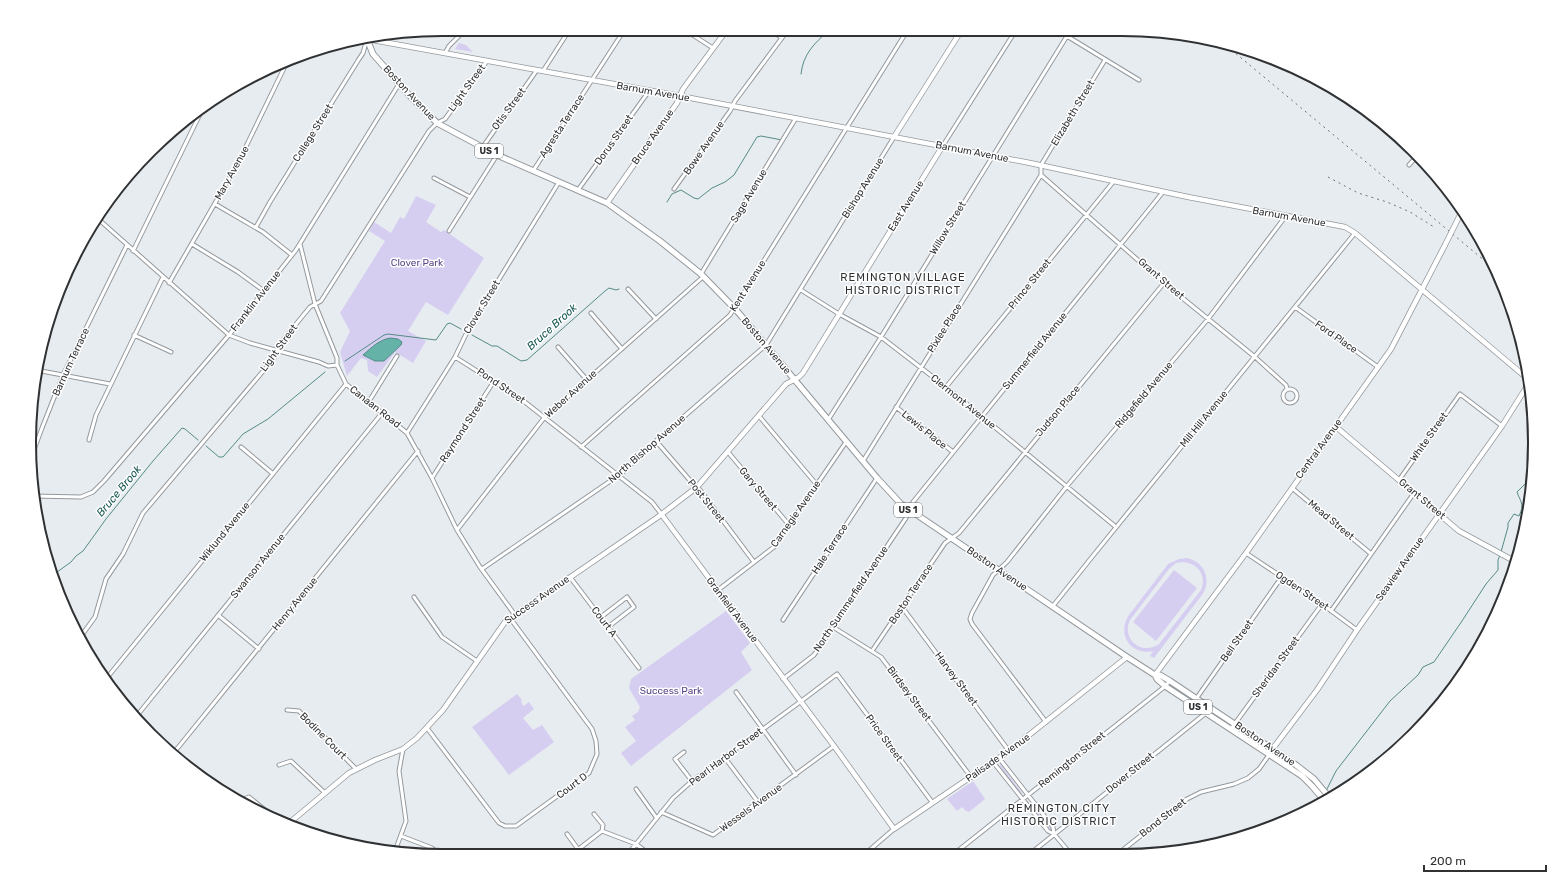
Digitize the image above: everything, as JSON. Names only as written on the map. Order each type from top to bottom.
[{"type":"main road","name":"Bruce Avenue","points":[[607,202],[678,103],[683,89],[722,36]]},
{"type":"main road","name":"Bishop Avenue","points":[[894,137],[957,36]]},
{"type":"main road","name":"Barnum Avenue","points":[[381,41],[1041,165],[1285,217],[1339,226],[1355,233],[1522,374]]},
{"type":"main road","name":"Boston Avenue","points":[[369,43],[372,52],[399,84],[420,108],[437,123],[497,155],[607,202],[660,240],[702,275],[734,308],[766,345],[893,497],[909,510],[1155,675],[1157,679],[1166,686],[1317,787]]},
{"type":"main road","name":"East Avenue","points":[[794,379],[803,373],[942,147]]},
{"type":"main road","name":"Central Avenue","points":[[1155,675],[1246,553],[1391,349],[1459,217]]},
{"type":"main road","name":"Success Avenue","points":[[293,820],[324,792],[356,769],[403,749],[427,728],[443,710],[498,630],[510,618],[662,515],[697,487],[786,384],[794,379]]},
{"type":"main road","name":"Seaview Avenue","points":[[1269,754],[1317,690],[1357,630],[1502,426],[1525,389]]},
{"type":"main road","name":"Grant Street","points":[[1335,426],[1460,531],[1510,559]]},
{"type":"main road","name":"Granfield Avenue","points":[[662,515],[894,829]]},
{"type":"main road","name":"Palisade Avenue","points":[[894,829],[1009,751],[1128,657]]},
{"type":"main road","name":"Boston Avenue","points":[[1155,675],[1160,675],[1170,681],[1302,769],[1325,795]]},
{"type":"main road","points":[[1249,741],[1252,736]]},
{"type":"street","points":[[444,53],[459,36]]},
{"type":"street","points":[[543,71],[565,36]]},
{"type":"street","name":"Agresta Terrace","points":[[533,171],[620,36]]},
{"type":"street","points":[[694,36],[713,48]]},
{"type":"street","name":"Kent Avenue","points":[[581,447],[730,315],[845,128],[904,36]]},
{"type":"street","name":"East Avenue","points":[[942,147],[1012,36]]},
{"type":"street","points":[[1067,36],[1139,80]]},
{"type":"street","name":"Willow Street","points":[[828,420],[1067,36]]},
{"type":"street","name":"Bowe Avenue","points":[[674,189],[782,38]]},
{"type":"street","name":"College Street","points":[[256,227],[363,53],[366,44]]},
{"type":"street","name":"Elizabeth Street","points":[[1041,165],[1106,60]]},
{"type":"street","name":"Light Street","points":[[83,633],[95,617],[106,579],[125,550],[143,513],[275,357],[280,345],[310,307],[321,301],[429,131],[437,123],[444,119],[487,61]]},
{"type":"street","name":"Mary Avenue","points":[[170,283],[237,165],[284,68]]},
{"type":"street","name":"Otis Street","points":[[482,148],[537,70]]},
{"type":"street","name":"Franklin Avenue","points":[[39,496],[85,496],[100,486],[228,335],[292,255],[399,84]]},
{"type":"street","name":"Dorus Street","points":[[578,190],[649,91]]},
{"type":"street","points":[[134,251],[198,118]]},
{"type":"street","name":"Sage Avenue","points":[[702,275],[796,118]]},
{"type":"street","name":"Bishop Avenue","points":[[766,345],[894,137]]},
{"type":"street","points":[[449,231],[497,155]]},
{"type":"street","points":[[1409,165],[1414,160]]},
{"type":"street","points":[[1041,165],[1041,175]]},
{"type":"street","name":"Grant Street","points":[[1041,175],[1164,283],[1255,357],[1286,385],[1287,389]]},
{"type":"street","name":"Pixlee Place","points":[[863,461],[920,367],[1041,175]]},
{"type":"street","points":[[434,178],[470,197]]},
{"type":"street","name":"Prince Street","points":[[946,387],[1114,181]]},
{"type":"street","name":"Clover Street","points":[[407,433],[455,357],[469,328],[559,182]]},
{"type":"street","name":"Summerfield Avenue","points":[[909,510],[913,502],[1163,192]]},
{"type":"street","points":[[215,204],[256,227],[292,255]]},
{"type":"street","name":"Ridgefield Avenue","points":[[1046,722],[972,624],[970,619],[972,613],[992,576],[1007,562],[1067,486],[1208,319],[1285,217]]},
{"type":"street","points":[[102,222],[228,335],[239,340],[319,362],[328,366],[337,365]]},
{"type":"street","name":"Mill Hill Avenue","points":[[1053,606],[1116,526],[1355,233]]},
{"type":"street","points":[[192,244],[238,272],[264,291]]},
{"type":"street","name":"Canaan Road","points":[[300,244],[315,304],[337,358],[337,365],[346,384],[407,433],[432,478],[457,530],[482,570],[515,615]]},
{"type":"street","name":"Barnum Terrace","points":[[36,444],[63,375],[127,245]]},
{"type":"street","name":"Weber Avenue","points":[[457,530],[544,418],[656,319],[702,275]]},
{"type":"street","points":[[89,440],[96,415],[110,384],[163,277]]},
{"type":"street","name":"Judson Place","points":[[951,538],[959,532],[1164,283]]},
{"type":"street","points":[[628,289],[656,319]]},
{"type":"street","name":"Clermont Avenue","points":[[801,290],[839,314],[881,337],[946,387],[1116,526]]},
{"type":"street","name":"Ford Place","points":[[1295,307],[1378,367]]},
{"type":"street","points":[[591,313],[622,349]]},
{"type":"street","points":[[134,335],[171,352]]},
{"type":"street","name":"North Bishop Avenue","points":[[482,570],[618,476],[766,345]]},
{"type":"street","points":[[558,347],[587,380]]},
{"type":"street","points":[[368,403],[397,356]]},
{"type":"street","name":"Pond Street","points":[[455,357],[521,399],[544,418]]},
{"type":"street","points":[[42,371],[110,384]]},
{"type":"street","name":"Raymond Street","points":[[432,478],[494,381]]},
{"type":"street","name":"Wiklund Avenue","points":[[110,675],[272,473],[346,384]]},
{"type":"street","name":"Grant Street","points":[[1287,389],[1294,390],[1297,394],[1296,400],[1292,403],[1287,402],[1284,399],[1284,392],[1287,389]]},
{"type":"street","name":"White Street","points":[[1399,480],[1460,394],[1502,426]]},
{"type":"street","name":"Lewis Place","points":[[896,407],[953,452]]},
{"type":"street","name":"Swanson Avenue","points":[[139,713],[382,413]]},
{"type":"street","points":[[759,416],[816,485]]},
{"type":"street","name":"Granfield Avenue","points":[[544,418],[652,502],[662,515]]},
{"type":"street","name":"Post Street","points":[[656,441],[697,487],[754,562]]},
{"type":"street","name":"Carnegie Avenue","points":[[718,591],[774,547],[846,442]]},
{"type":"street","points":[[242,447],[272,473]]},
{"type":"street","name":"Henry Avenue","points":[[176,750],[418,451]]},
{"type":"street","name":"Gary Street","points":[[728,452],[789,525]]},
{"type":"street","name":"Hale Terrace","points":[[783,620],[877,478]]},
{"type":"street","name":"Mead Street","points":[[1291,488],[1370,553]]},
{"type":"street","points":[[1331,611],[1370,553],[1414,493]]},
{"type":"street","name":"North Summerfield Avenue","points":[[783,679],[814,655],[906,518],[909,510]]},
{"type":"street","name":"Boston Terrace","points":[[872,651],[943,546],[951,538]]},
{"type":"street","name":"Ogden Street","points":[[1246,553],[1281,578],[1322,604],[1357,630]]},
{"type":"street","name":"Court A","points":[[570,577],[639,668]]},
{"type":"street","name":"Bell Street","points":[[1193,704],[1281,578]]},
{"type":"street","points":[[414,597],[442,637],[476,661]]},
{"type":"street","points":[[601,617],[627,598],[634,607],[608,627]]},
{"type":"street","name":"Sheridan Street","points":[[1231,729],[1322,604]]},
{"type":"street","name":"Harvey Street","points":[[902,607],[1009,751]]},
{"type":"street","points":[[218,616],[259,649]]},
{"type":"street","name":"Court D","points":[[427,728],[499,823],[505,826],[516,826],[589,773],[597,754],[596,741],[592,729],[510,618]]},
{"type":"street","name":"Birdsey Street","points":[[833,627],[881,657],[971,777]]},
{"type":"street","name":"Pearl Harbor Street","points":[[632,849],[656,817],[673,798],[692,781],[837,674]]},
{"type":"street","name":"Price Street","points":[[837,674],[932,802]]},
{"type":"street","name":"Remington Street","points":[[960,849],[1166,686],[1170,681]]},
{"type":"street","points":[[736,692],[796,775]]},
{"type":"street","name":"Dover Street","points":[[1035,849],[1206,713],[1210,708]]},
{"type":"street","name":"Bodine Court","points":[[287,710],[299,711],[356,769]]},
{"type":"street","name":"Wessels Avenue","points":[[661,812],[713,835],[834,746]]},
{"type":"street","points":[[397,847],[406,821],[399,771],[403,749]]},
{"type":"street","points":[[684,752],[675,759],[692,781]]},
{"type":"street","name":"Bond Street","points":[[1124,849],[1187,799],[1201,792],[1234,784],[1248,778],[1259,769],[1269,754]]},
{"type":"street","points":[[725,758],[758,802]]},
{"type":"street","points":[[998,758],[1053,827],[1054,834]]},
{"type":"street","points":[[279,765],[291,761],[324,792]]},
{"type":"street","points":[[993,762],[1048,831],[1054,834],[1067,849]]},
{"type":"street","points":[[636,789],[656,817]]},
{"type":"street","points":[[246,798],[250,797],[260,806]]},
{"type":"street","points":[[567,834],[578,849],[602,831],[603,825],[594,814]]},
{"type":"street","name":"Palisade Avenue","points":[[871,849],[894,829]]},
{"type":"street","points":[[602,831],[636,844],[642,849]]},
{"type":"street","points":[[401,836],[433,849]]},
{"type":"green space","points":[[459,43],[466,45],[473,52],[455,49]]},
{"type":"green space","name":"Clover Park","points":[[416,196],[436,205],[426,222],[441,232],[444,230],[484,258],[448,315],[426,302],[408,331],[426,341],[413,363],[395,352],[377,377],[368,371],[367,360],[361,358],[347,376],[340,352],[350,331],[340,313],[385,241],[369,231],[374,222],[391,233],[400,217],[404,219]]},
{"type":"green space","points":[[1187,558],[1198,563],[1205,572],[1205,589],[1154,658],[1150,656],[1153,651],[1145,652],[1132,647],[1125,636],[1125,622],[1168,564],[1179,559]],"holes":[[[1176,563],[1188,563],[1197,568],[1202,575],[1203,585],[1201,590],[1159,644],[1146,648],[1135,644],[1128,633],[1130,620],[1169,569]]]},
{"type":"green space","points":[[1174,570],[1197,588],[1156,641],[1133,622]]},
{"type":"green space","name":"Success Park","points":[[726,611],[750,643],[741,652],[752,670],[631,766],[621,753],[636,741],[625,727],[635,720],[632,716],[638,712],[640,707],[629,688],[631,679]]},
{"type":"green space","points":[[517,694],[522,700],[521,702],[524,706],[529,702],[534,709],[523,718],[533,730],[542,725],[554,742],[509,775],[472,727]]},
{"type":"green space","points":[[999,765],[1001,765],[1022,793],[1020,793]]},
{"type":"green space","points":[[973,781],[985,799],[969,812],[962,807],[957,811],[947,799]]},
{"type":"green space","points":[[1029,803],[1031,803],[1051,829],[1049,829]]},
{"type":"shaded area","points":[[390,338],[398,339],[402,342],[401,345],[384,361],[375,361],[363,355],[379,342]]},
{"type":"waterway","name":"Bruce Brook","points":[[801,74],[807,55],[823,36]]},
{"type":"waterway","name":"Bruce Brook","points":[[667,202],[672,194],[681,190],[698,199],[712,188],[725,182],[734,175],[757,137],[761,136],[782,140]]},
{"type":"waterway","name":"Bruce Brook","points":[[472,335],[492,346],[497,346],[521,361],[527,360],[605,291],[609,288],[616,290],[619,289]]},
{"type":"waterway","name":"Bruce Brook","points":[[345,361],[384,335],[388,334],[436,340],[447,324],[450,323],[461,329]]},
{"type":"waterway","name":"Bruce Brook","points":[[206,446],[219,457],[223,457],[243,434],[268,419],[325,372]]},
{"type":"waterway","name":"Bruce Brook","points":[[58,572],[83,551],[106,519],[182,428],[198,440]]},
{"type":"waterway","points":[[1501,552],[1508,523],[1514,514],[1519,516],[1521,512],[1522,508],[1517,492],[1526,483]]},
{"type":"waterway","points":[[1326,791],[1336,771],[1390,701],[1418,675],[1423,667],[1434,662],[1486,584],[1498,570],[1498,560],[1500,555]]},
{"type":"railway","points":[[1234,52],[1485,261]]},
{"type":"railway","points":[[1328,177],[1358,193],[1387,202],[1410,212],[1434,227]]},
{"type":"district","name":"REMINGTON VILLAGE HISTORIC DISTRICT","points":[[903,283]]},
{"type":"district","name":"REMINGTON CITY HISTORIC DISTRICT","points":[[1059,814]]}]
